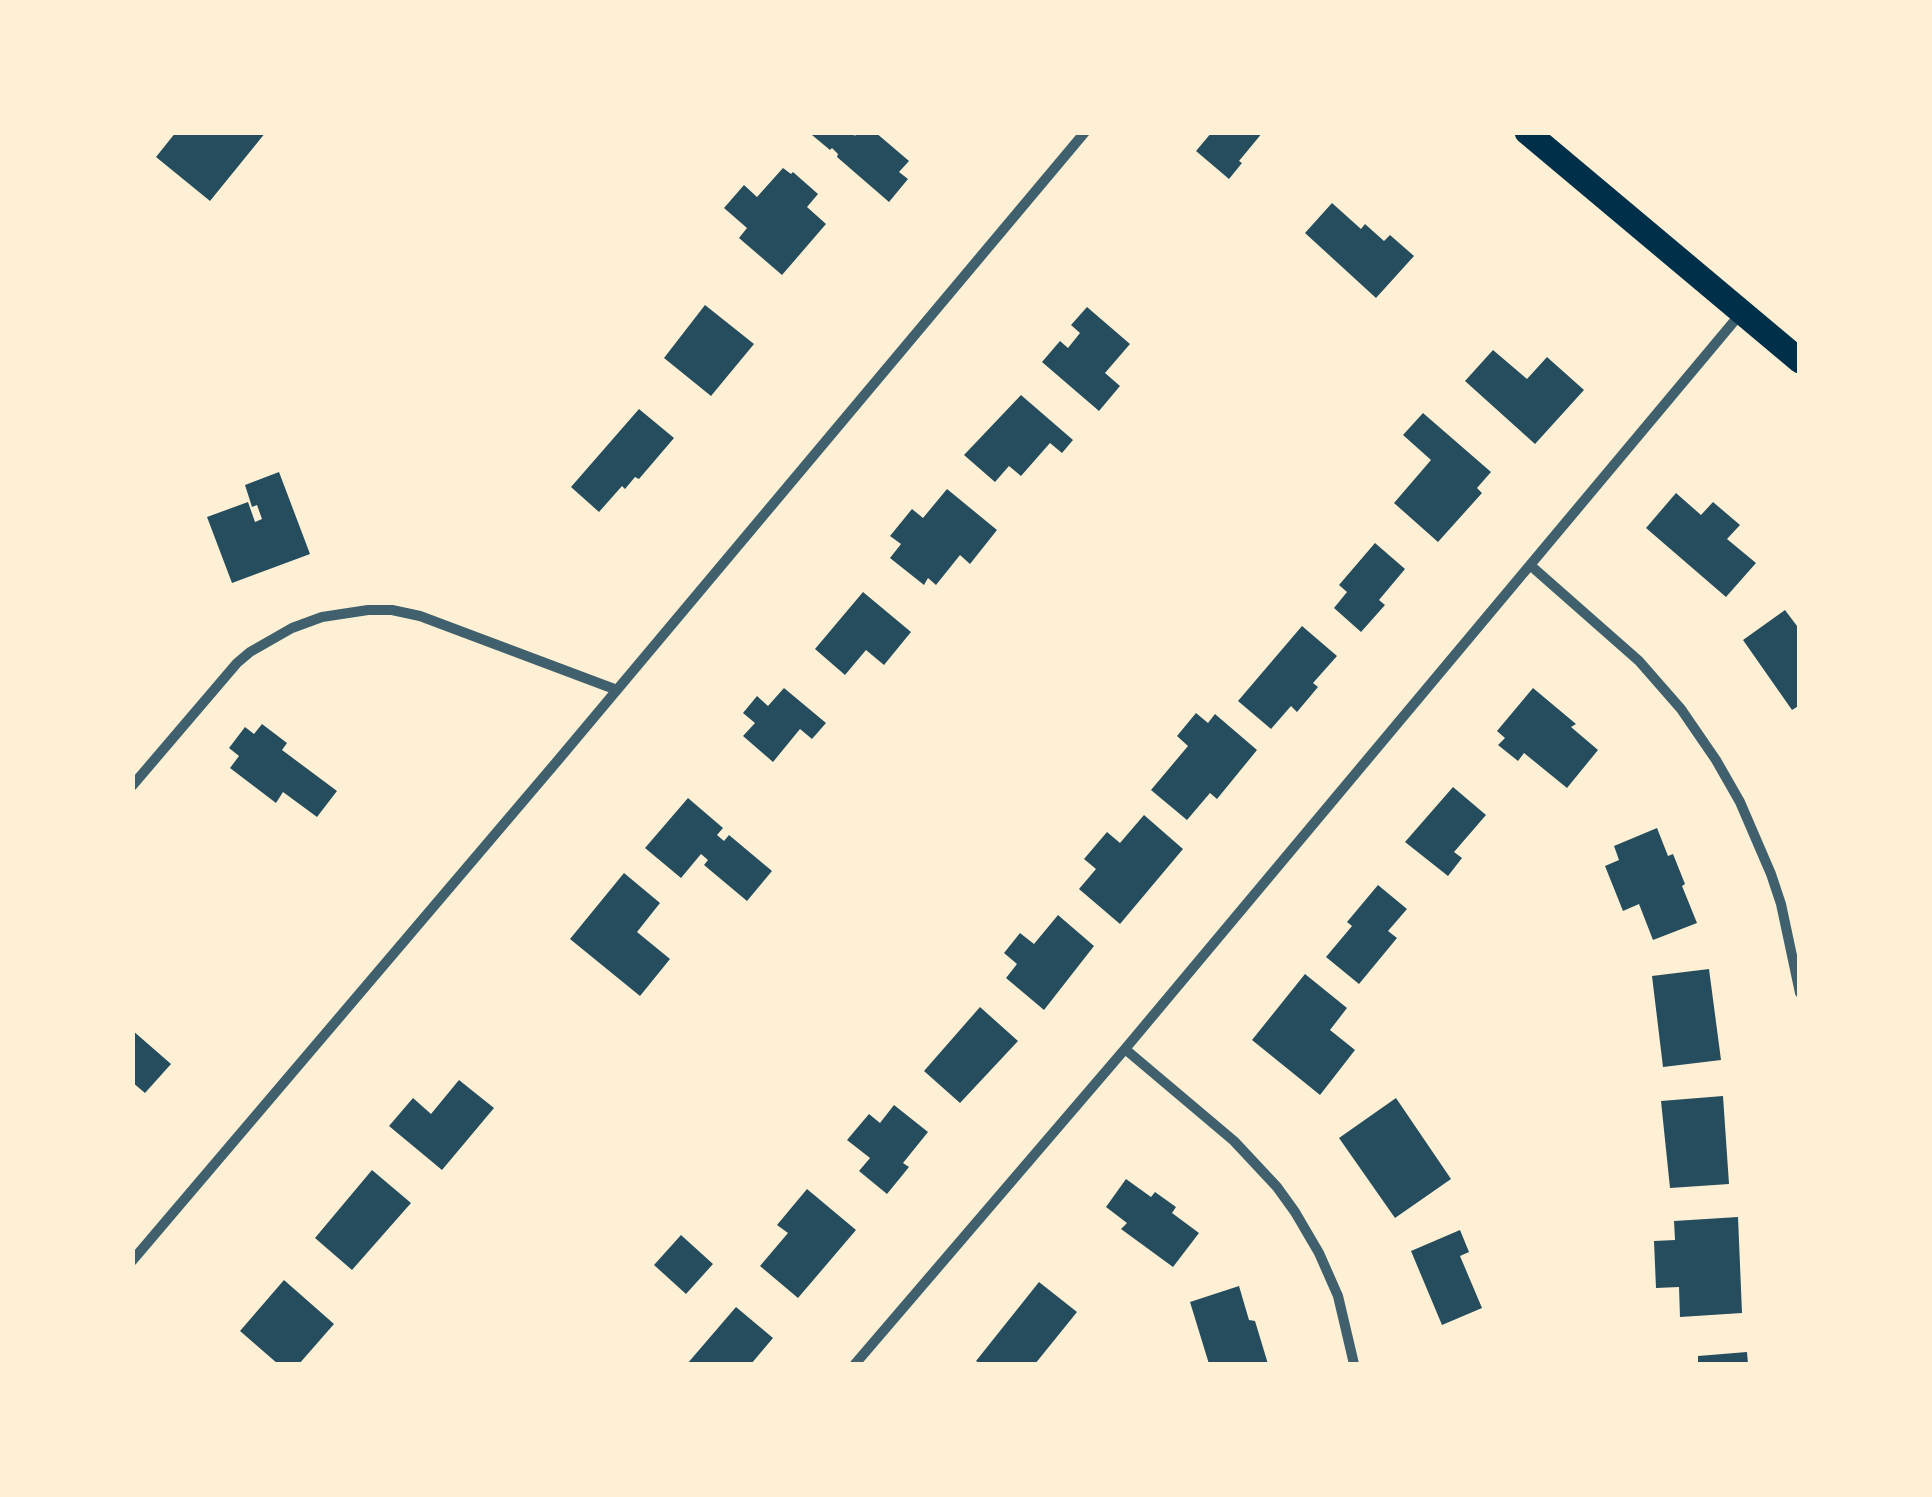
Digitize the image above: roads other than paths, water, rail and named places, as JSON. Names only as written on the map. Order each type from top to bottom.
[{"type":"main road","points":[[1542,137],[1800,361]]},
{"type":"street","points":[[132,1261],[1085,132]]},
{"type":"street","points":[[854,1364],[1125,1048],[1742,312]]},
{"type":"street","points":[[1530,565],[1639,662],[1681,709],[1724,774],[1746,814],[1774,884],[1800,993]]},
{"type":"street","points":[[132,786],[237,662],[292,628],[338,614],[392,610],[420,616],[616,690]]},
{"type":"street","points":[[1125,1048],[1246,1153],[1295,1212],[1338,1296],[1354,1364]]}]
